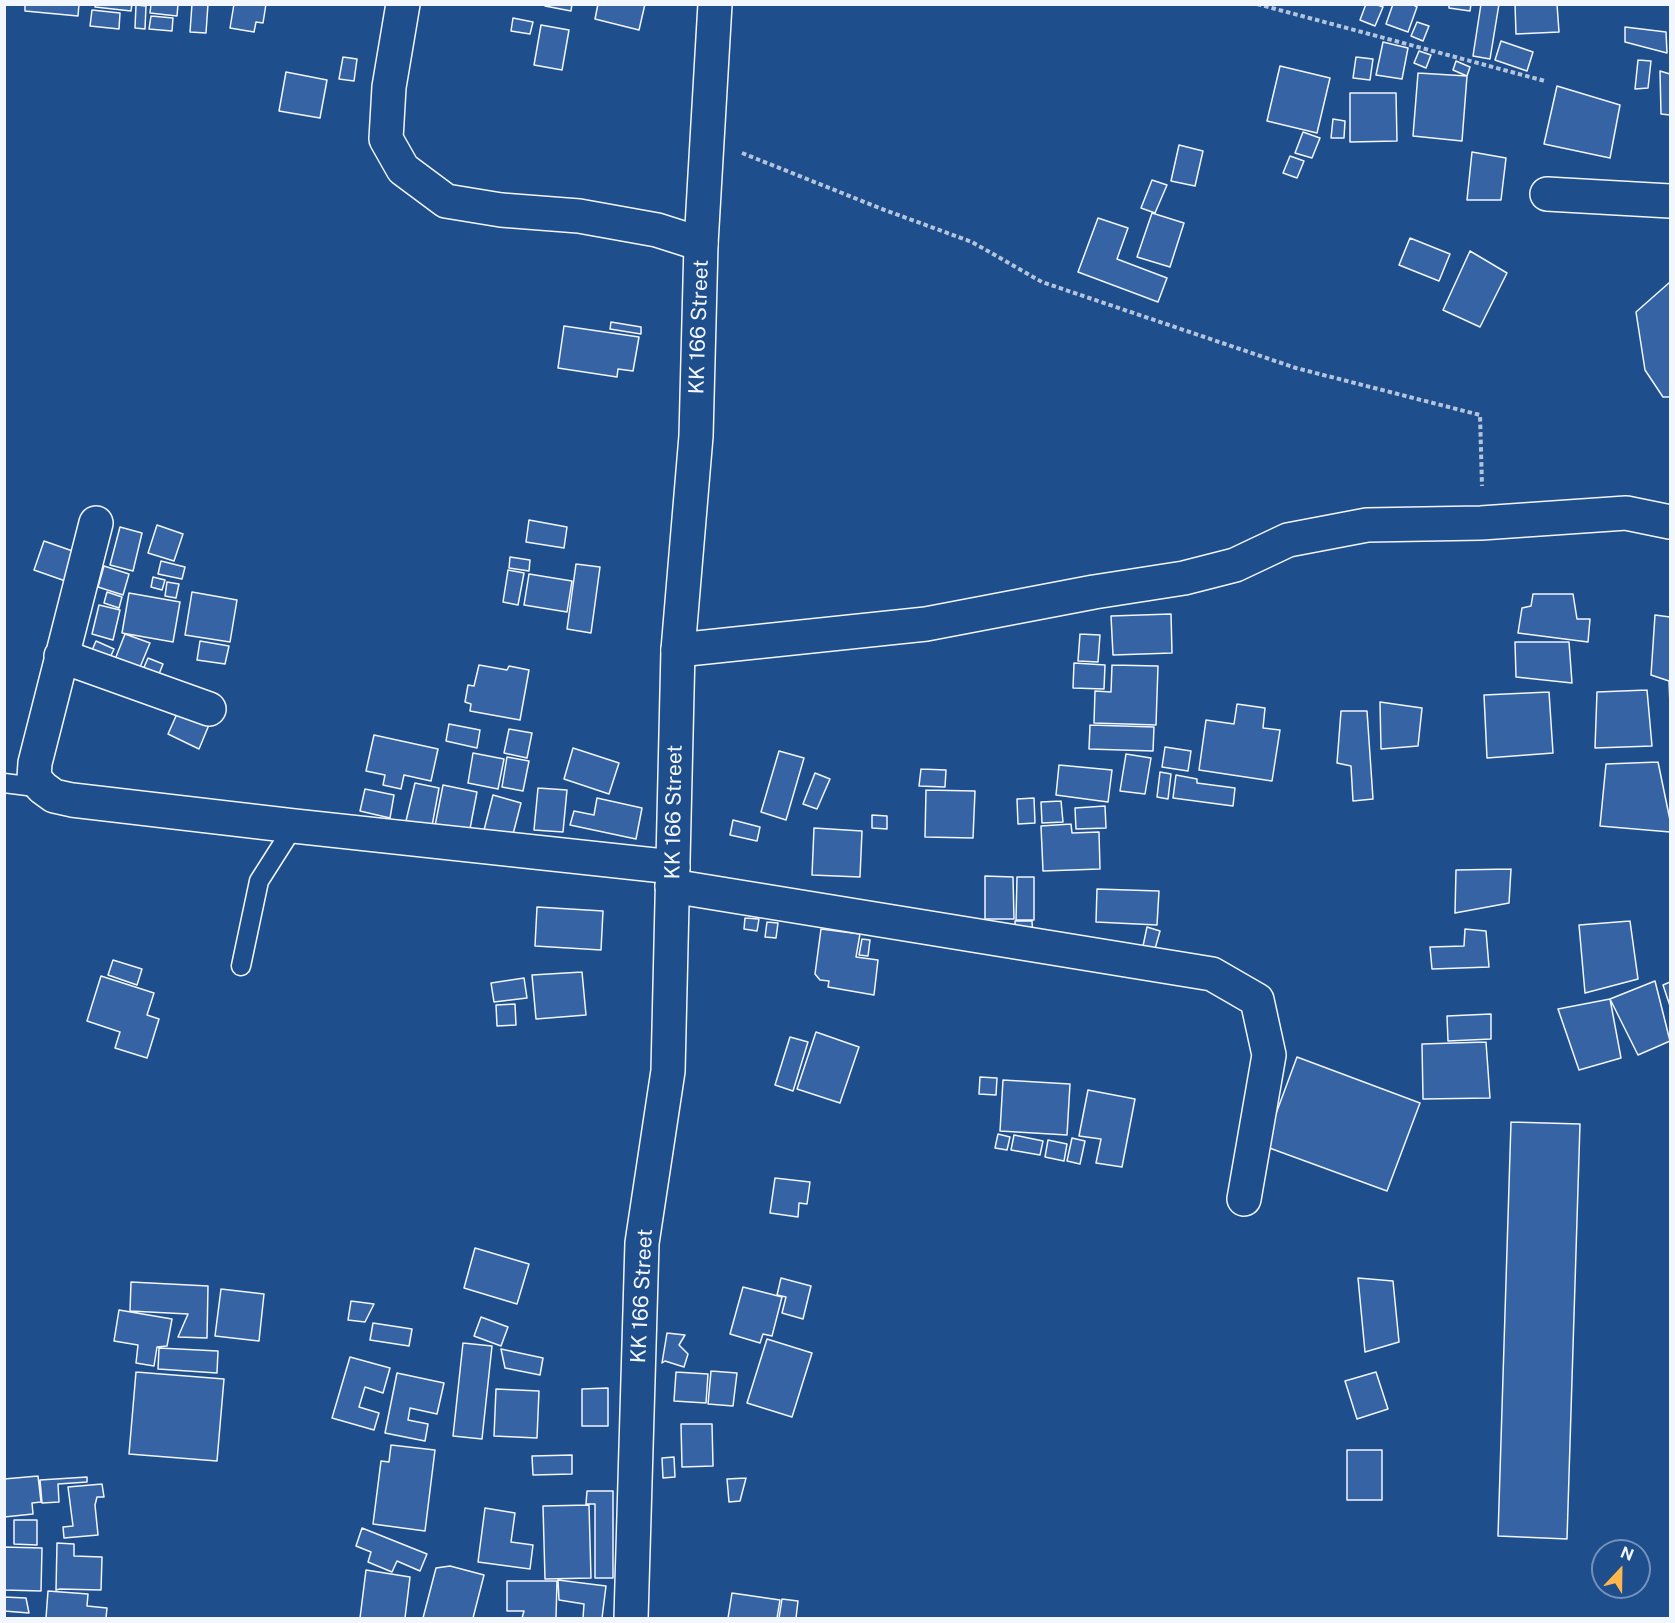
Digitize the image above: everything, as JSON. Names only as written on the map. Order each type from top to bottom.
[{"type":"street","points":[[403,4],[389,87],[386,139],[403,169],[446,201],[501,210],[579,216],[657,230],[701,244]]},
{"type":"street","name":"KK 166 Street","points":[[631,1618],[642,1243],[668,1071],[678,650],[696,436],[701,244],[716,4]]},
{"type":"street","points":[[1547,194],[1671,201]]},
{"type":"street","points":[[678,650],[926,624],[1094,592],[1184,578],[1234,565],[1288,540],[1367,525],[1481,523],[1626,513],[1671,522]]},
{"type":"street","points":[[96,523],[35,763],[34,778],[54,796],[673,877],[1212,974],[1257,1000],[1269,1055],[1244,1199]]},
{"type":"street","points":[[61,656],[209,710]]},
{"type":"lane","points":[[4,783],[43,788]]},
{"type":"lane","points":[[241,966],[259,881],[294,826]]},
{"type":"path","points":[[1257,4],[1545,81]]},
{"type":"path","points":[[708,140],[972,242],[1042,282],[1296,368],[1480,415],[1481,523]]},
{"type":"building","points":[[25,4],[79,4],[78,16],[25,11]]},
{"type":"building","points":[[96,4],[132,4],[131,11],[95,7]]},
{"type":"building","points":[[151,4],[178,4],[177,16],[150,13]]},
{"type":"building","points":[[192,4],[208,4],[206,33],[190,32]]},
{"type":"building","points":[[234,4],[266,4],[263,23],[256,22],[254,32],[230,28]]},
{"type":"building","points":[[545,4],[572,4],[571,11],[545,6]]},
{"type":"building","points":[[598,4],[645,4],[639,30],[595,19]]},
{"type":"building","points":[[1366,4],[1383,7],[1375,26],[1360,20]]},
{"type":"building","points":[[1393,4],[1412,4],[1417,7],[1408,32],[1386,24]]},
{"type":"building","points":[[1449,4],[1471,4],[1470,11],[1449,8]]},
{"type":"building","points":[[1481,4],[1499,4],[1490,59],[1473,56]]},
{"type":"building","points":[[1515,4],[1557,4],[1559,32],[1516,34]]},
{"type":"building","points":[[136,5],[146,6],[145,29],[135,28]]},
{"type":"building","points":[[92,10],[120,13],[119,29],[90,26]]},
{"type":"building","points":[[151,16],[173,18],[172,31],[149,29]]},
{"type":"building","points":[[513,18],[533,22],[530,34],[511,31]]},
{"type":"building","points":[[1417,22],[1429,26],[1423,41],[1411,36]]},
{"type":"building","points":[[541,25],[569,30],[562,70],[534,65]]},
{"type":"building","points":[[1625,27],[1666,32],[1667,53],[1625,42]]},
{"type":"building","points":[[1501,41],[1533,52],[1527,71],[1495,60]]},
{"type":"building","points":[[1383,42],[1408,48],[1402,79],[1376,75]]},
{"type":"building","points":[[1419,51],[1431,55],[1426,68],[1414,63]]},
{"type":"building","points":[[343,57],[357,59],[354,81],[339,79]]},
{"type":"building","points":[[1356,57],[1373,59],[1370,80],[1353,78]]},
{"type":"building","points":[[1638,60],[1651,61],[1648,88],[1635,89]]},
{"type":"building","points":[[1456,61],[1470,67],[1467,76],[1453,70]]},
{"type":"building","points":[[1280,66],[1330,78],[1317,133],[1267,121]]},
{"type":"building","points":[[1660,71],[1670,74],[1670,115],[1661,114]]},
{"type":"building","points":[[286,72],[327,80],[320,118],[279,111]]},
{"type":"building","points":[[1418,73],[1467,76],[1462,141],[1413,136]]},
{"type":"building","points":[[1557,86],[1620,105],[1610,158],[1544,144]]},
{"type":"building","points":[[1350,93],[1396,93],[1397,141],[1350,142]]},
{"type":"building","points":[[1333,119],[1345,121],[1344,138],[1331,138]]},
{"type":"building","points":[[1303,132],[1320,138],[1312,158],[1295,153]]},
{"type":"building","points":[[1179,145],[1203,151],[1195,186],[1171,181]]},
{"type":"building","points":[[1472,152],[1506,158],[1501,200],[1467,200]]},
{"type":"building","points":[[1290,156],[1304,161],[1297,178],[1283,173]]},
{"type":"building","points":[[1152,180],[1167,185],[1155,213],[1141,208]]},
{"type":"building","points":[[1152,213],[1184,223],[1170,267],[1137,257]]},
{"type":"building","points":[[1098,218],[1128,228],[1117,259],[1167,278],[1158,302],[1078,272]]},
{"type":"building","points":[[1410,238],[1450,254],[1439,281],[1399,265]]},
{"type":"building","points":[[1470,251],[1507,273],[1480,327],[1443,310]]},
{"type":"building","points":[[1670,282],[1670,397],[1663,397],[1645,370],[1636,312]]},
{"type":"building","points":[[611,322],[641,327],[641,334],[610,329]]},
{"type":"building","points":[[564,326],[639,337],[633,371],[618,369],[617,377],[558,368]]},
{"type":"building","points":[[529,520],[567,527],[564,548],[526,542]]},
{"type":"building","points":[[157,525],[183,534],[174,561],[148,553]]},
{"type":"building","points":[[120,527],[142,533],[133,571],[110,565]]},
{"type":"building","points":[[44,541],[84,555],[74,584],[34,570]]},
{"type":"building","points":[[510,557],[530,560],[529,571],[509,568]]},
{"type":"building","points":[[161,561],[185,567],[182,579],[158,574]]},
{"type":"building","points":[[576,564],[600,567],[591,633],[567,629]]},
{"type":"building","points":[[104,566],[129,574],[123,595],[98,587]]},
{"type":"building","points":[[508,570],[524,573],[518,605],[503,602]]},
{"type":"building","points":[[529,574],[572,581],[567,612],[524,605]]},
{"type":"building","points":[[153,577],[165,580],[162,590],[151,587]]},
{"type":"building","points":[[167,582],[179,584],[176,598],[165,596]]},
{"type":"building","points":[[107,592],[122,597],[119,608],[104,603]]},
{"type":"building","points":[[192,592],[237,600],[230,642],[185,635]]},
{"type":"building","points":[[129,593],[180,602],[173,642],[122,633]]},
{"type":"building","points":[[1533,594],[1573,594],[1577,619],[1590,619],[1588,642],[1518,633],[1522,608],[1531,606]]},
{"type":"building","points":[[99,605],[120,610],[113,640],[92,634]]},
{"type":"building","points":[[1171,614],[1172,653],[1113,655],[1111,616]]},
{"type":"building","points":[[1655,615],[1670,617],[1670,705],[1669,681],[1651,675]]},
{"type":"building","points":[[125,634],[150,643],[138,672],[114,662]]},
{"type":"building","points":[[1080,634],[1100,635],[1098,662],[1078,661]]},
{"type":"building","points":[[96,641],[114,649],[108,662],[90,655]]},
{"type":"building","points":[[200,641],[229,646],[225,664],[197,660]]},
{"type":"building","points":[[1515,642],[1569,642],[1572,683],[1516,677]]},
{"type":"building","points":[[148,658],[163,664],[157,679],[142,672]]},
{"type":"building","points":[[1074,663],[1105,665],[1104,689],[1073,688]]},
{"type":"building","points":[[479,665],[507,670],[509,666],[529,670],[520,720],[470,711],[471,704],[465,702],[468,685],[474,686]]},
{"type":"building","points":[[1112,665],[1158,666],[1156,725],[1094,723],[1095,691],[1111,692]]},
{"type":"building","points":[[1647,690],[1652,746],[1595,748],[1597,692]]},
{"type":"building","points":[[1549,692],[1553,753],[1487,758],[1484,695]]},
{"type":"building","points":[[1380,702],[1422,708],[1418,746],[1381,749]]},
{"type":"building","points":[[1237,704],[1265,708],[1263,728],[1280,730],[1272,781],[1199,770],[1206,720],[1234,724]]},
{"type":"building","points":[[180,707],[211,720],[199,749],[168,734]]},
{"type":"building","points":[[1341,711],[1367,711],[1373,799],[1353,801],[1351,766],[1337,763]]},
{"type":"building","points":[[449,724],[480,730],[477,748],[446,741]]},
{"type":"building","points":[[1090,725],[1154,727],[1153,751],[1089,749]]},
{"type":"building","points":[[509,729],[532,733],[527,758],[504,753]]},
{"type":"building","points":[[374,735],[438,749],[431,781],[404,775],[401,789],[383,785],[385,775],[366,771]]},
{"type":"building","points":[[1165,747],[1191,751],[1188,771],[1162,767]]},
{"type":"building","points":[[573,748],[619,763],[609,794],[564,779]]},
{"type":"building","points":[[779,751],[804,758],[786,820],[761,812]]},
{"type":"building","points":[[473,753],[504,759],[498,789],[468,783]]},
{"type":"building","points":[[1126,754],[1151,758],[1145,794],[1120,791]]},
{"type":"building","points":[[507,757],[529,761],[523,791],[502,787]]},
{"type":"building","points":[[1658,762],[1670,820],[1670,832],[1600,826],[1606,764]]},
{"type":"building","points":[[1059,765],[1112,770],[1108,802],[1056,795]]},
{"type":"building","points":[[921,769],[946,770],[945,787],[919,786]]},
{"type":"building","points":[[1160,772],[1171,774],[1168,799],[1157,797]]},
{"type":"building","points":[[815,773],[830,779],[817,809],[803,804]]},
{"type":"building","points":[[1176,775],[1197,779],[1197,783],[1235,788],[1233,806],[1173,798]]},
{"type":"building","points":[[415,783],[439,788],[432,826],[406,821]]},
{"type":"building","points":[[443,785],[477,792],[469,834],[435,826]]},
{"type":"building","points":[[538,788],[567,790],[563,832],[534,830]]},
{"type":"building","points":[[365,789],[394,795],[390,818],[360,811]]},
{"type":"building","points":[[926,790],[975,791],[973,838],[925,837]]},
{"type":"building","points":[[493,795],[521,803],[511,842],[483,834]]},
{"type":"building","points":[[597,798],[642,808],[636,839],[570,825],[574,811],[594,815]]},
{"type":"building","points":[[1034,798],[1035,823],[1018,824],[1017,799]]},
{"type":"building","points":[[1061,801],[1063,822],[1042,823],[1041,802]]},
{"type":"building","points":[[1105,806],[1106,828],[1076,829],[1075,808]]},
{"type":"building","points":[[872,815],[887,816],[887,829],[872,828]]},
{"type":"building","points":[[733,820],[760,827],[757,841],[730,835]]},
{"type":"building","points":[[1071,824],[1072,833],[1099,832],[1100,869],[1043,871],[1041,826]]},
{"type":"building","points":[[814,828],[862,831],[860,877],[812,875]]},
{"type":"building","points":[[1511,869],[1509,903],[1455,913],[1456,870]]},
{"type":"building","points":[[985,876],[1013,877],[1014,919],[985,919]]},
{"type":"building","points":[[1017,877],[1034,877],[1034,920],[1016,920]]},
{"type":"building","points":[[1097,889],[1159,891],[1157,925],[1096,922]]},
{"type":"building","points":[[537,907],[603,911],[601,950],[535,946]]},
{"type":"building","points":[[745,918],[759,919],[757,931],[744,929]]},
{"type":"building","points":[[1015,921],[1032,921],[1033,938],[1016,938]]},
{"type":"building","points":[[1630,921],[1638,979],[1585,993],[1579,925]]},
{"type":"building","points":[[767,922],[778,923],[776,938],[765,937]]},
{"type":"building","points":[[1147,927],[1160,931],[1155,949],[1143,946]]},
{"type":"building","points":[[821,929],[860,934],[856,957],[878,960],[874,995],[828,987],[829,981],[820,980],[815,974]]},
{"type":"building","points":[[1465,929],[1486,931],[1489,967],[1432,969],[1430,947],[1464,946]]},
{"type":"building","points":[[862,939],[870,940],[868,956],[859,955]]},
{"type":"building","points":[[113,960],[142,969],[137,985],[108,975]]},
{"type":"building","points":[[582,972],[586,1015],[536,1019],[532,975]]},
{"type":"building","points":[[101,976],[154,993],[147,1015],[159,1019],[147,1058],[115,1048],[120,1032],[87,1021]]},
{"type":"building","points":[[524,978],[527,998],[494,1002],[491,983]]},
{"type":"building","points":[[1655,981],[1670,1041],[1638,1055],[1610,999]]},
{"type":"building","points":[[1670,982],[1670,1006],[1663,985]]},
{"type":"building","points":[[1610,999],[1621,1058],[1579,1070],[1558,1009]]},
{"type":"building","points":[[515,1004],[516,1025],[497,1026],[496,1005]]},
{"type":"building","points":[[1491,1014],[1491,1039],[1448,1041],[1447,1016]]},
{"type":"building","points":[[816,1032],[859,1047],[840,1103],[797,1089]]},
{"type":"building","points":[[790,1037],[808,1042],[793,1091],[775,1085]]},
{"type":"building","points":[[1486,1042],[1490,1098],[1423,1099],[1422,1044]]},
{"type":"building","points":[[1297,1057],[1420,1103],[1387,1191],[1264,1146]]},
{"type":"building","points":[[980,1077],[997,1078],[996,1095],[979,1094]]},
{"type":"building","points":[[1003,1080],[1070,1084],[1067,1135],[1000,1131]]},
{"type":"building","points":[[1088,1090],[1135,1099],[1122,1167],[1096,1163],[1101,1139],[1079,1136]]},
{"type":"building","points":[[1511,1122],[1580,1124],[1567,1539],[1498,1536]]},
{"type":"building","points":[[998,1134],[1010,1137],[1007,1150],[995,1148]]},
{"type":"building","points":[[1014,1135],[1043,1141],[1040,1155],[1011,1150]]},
{"type":"building","points":[[1072,1138],[1085,1141],[1080,1164],[1067,1161]]},
{"type":"building","points":[[1048,1140],[1067,1144],[1064,1161],[1045,1157]]},
{"type":"building","points":[[775,1178],[810,1182],[807,1204],[799,1203],[798,1217],[770,1213]]},
{"type":"building","points":[[475,1248],[529,1264],[517,1304],[464,1288]]},
{"type":"building","points":[[781,1278],[811,1286],[803,1319],[782,1313],[786,1297],[777,1295]]},
{"type":"building","points":[[1358,1278],[1393,1281],[1399,1342],[1365,1352]]},
{"type":"building","points":[[131,1282],[208,1286],[207,1338],[178,1337],[188,1314],[130,1311]]},
{"type":"building","points":[[743,1287],[782,1297],[772,1336],[763,1334],[760,1343],[730,1334]]},
{"type":"building","points":[[221,1289],[264,1294],[259,1341],[215,1336]]},
{"type":"building","points":[[351,1301],[374,1304],[365,1322],[348,1320]]},
{"type":"building","points":[[119,1310],[172,1319],[167,1346],[157,1347],[154,1366],[136,1363],[138,1345],[114,1341]]},
{"type":"building","points":[[481,1317],[508,1327],[501,1346],[474,1336]]},
{"type":"building","points":[[373,1323],[412,1329],[409,1346],[370,1340]]},
{"type":"building","points":[[667,1333],[685,1335],[679,1345],[688,1354],[684,1367],[665,1361],[662,1363]]},
{"type":"building","points":[[767,1339],[812,1353],[792,1417],[747,1403]]},
{"type":"building","points":[[463,1343],[492,1346],[482,1439],[453,1436]]},
{"type":"building","points":[[159,1348],[218,1351],[217,1373],[158,1369]]},
{"type":"building","points":[[501,1349],[543,1358],[540,1375],[505,1368]]},
{"type":"building","points":[[350,1357],[390,1368],[383,1393],[365,1387],[359,1407],[379,1413],[374,1430],[332,1418]]},
{"type":"building","points":[[711,1371],[737,1373],[733,1406],[708,1404]]},
{"type":"building","points":[[136,1372],[224,1379],[217,1461],[129,1454]]},
{"type":"building","points":[[676,1372],[708,1374],[706,1403],[674,1401]]},
{"type":"building","points":[[1376,1372],[1388,1409],[1357,1419],[1345,1381]]},
{"type":"building","points":[[397,1373],[444,1383],[437,1414],[410,1408],[408,1420],[428,1424],[425,1441],[385,1433]]},
{"type":"building","points":[[608,1388],[608,1426],[582,1426],[582,1389]]},
{"type":"building","points":[[496,1389],[539,1391],[537,1438],[494,1436]]},
{"type":"building","points":[[681,1424],[712,1424],[713,1466],[682,1467]]},
{"type":"building","points":[[391,1445],[435,1450],[425,1531],[373,1524],[381,1461],[389,1462]]},
{"type":"building","points":[[1347,1450],[1382,1450],[1382,1500],[1347,1500]]},
{"type":"building","points":[[572,1455],[572,1474],[533,1475],[532,1456]]},
{"type":"building","points":[[674,1457],[675,1477],[663,1478],[662,1458]]},
{"type":"building","points":[[38,1476],[41,1502],[32,1503],[33,1514],[4,1517],[4,1479]]},
{"type":"building","points":[[87,1477],[87,1482],[58,1484],[59,1502],[42,1503],[40,1480]]},
{"type":"building","points":[[746,1478],[740,1501],[729,1502],[727,1479]]},
{"type":"building","points":[[102,1484],[104,1497],[97,1497],[95,1505],[98,1535],[64,1538],[63,1527],[73,1526],[68,1487]]},
{"type":"building","points":[[587,1491],[613,1491],[613,1578],[595,1578],[595,1504],[586,1504]]},
{"type":"building","points":[[589,1505],[591,1578],[545,1579],[543,1506]]},
{"type":"building","points":[[485,1508],[515,1513],[511,1542],[533,1545],[530,1569],[478,1562]]},
{"type":"building","points":[[14,1520],[37,1520],[37,1545],[14,1544]]},
{"type":"building","points":[[362,1528],[427,1554],[420,1571],[397,1561],[392,1572],[368,1562],[371,1552],[356,1546]]},
{"type":"building","points":[[57,1543],[74,1544],[74,1556],[102,1557],[101,1590],[56,1590]]},
{"type":"building","points":[[4,1547],[42,1548],[41,1591],[4,1590]]},
{"type":"building","points":[[450,1566],[484,1575],[473,1618],[423,1618],[436,1568]]},
{"type":"building","points":[[366,1570],[410,1577],[405,1618],[360,1618]]},
{"type":"building","points":[[558,1580],[606,1586],[602,1618],[583,1618],[584,1604],[559,1600]]},
{"type":"building","points":[[507,1581],[557,1581],[556,1618],[522,1618],[524,1611],[507,1611]]},
{"type":"building","points":[[48,1591],[88,1594],[87,1606],[107,1608],[106,1618],[46,1618]]},
{"type":"building","points":[[732,1593],[780,1600],[777,1618],[728,1618]]},
{"type":"building","points":[[4,1597],[26,1598],[29,1613],[4,1611]]},
{"type":"building","points":[[782,1599],[798,1601],[796,1618],[779,1618]]}]
